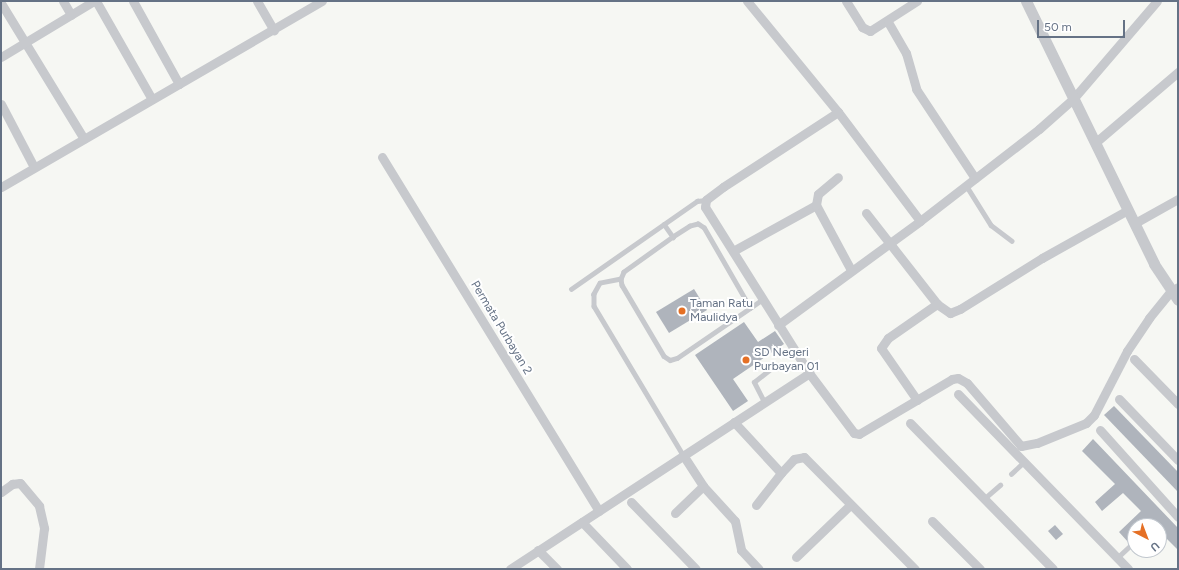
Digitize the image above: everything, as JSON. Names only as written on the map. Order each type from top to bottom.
[{"type":"street","points":[[63,1],[71,15]]},
{"type":"street","points":[[1,57],[95,1],[152,99]]},
{"type":"street","points":[[133,1],[180,84]]},
{"type":"street","points":[[257,1],[274,30]]},
{"type":"street","points":[[1,187],[322,1]]},
{"type":"street","points":[[747,1],[838,112],[920,221]]},
{"type":"street","points":[[846,1],[865,30],[870,32],[888,22],[917,1]]},
{"type":"street","points":[[838,112],[706,200],[706,210],[809,373],[857,434],[952,379],[963,379],[1018,444],[1023,447],[1086,423],[1094,415],[1138,334],[1175,293],[1128,210],[1026,1]]},
{"type":"street","points":[[778,325],[920,221],[1073,99],[1157,1]]},
{"type":"street","points":[[1,3],[84,139]]},
{"type":"street","points":[[888,22],[906,53],[916,89],[975,178]]},
{"type":"street","points":[[1096,142],[1178,72]]},
{"type":"street","points":[[1,104],[34,167]]},
{"type":"street","name":"Permata Purbayan 2","points":[[382,156],[599,511]]},
{"type":"street","points":[[838,177],[818,194],[816,205],[852,270]]},
{"type":"street","points":[[1135,223],[1178,199]]},
{"type":"street","points":[[733,251],[816,205]]},
{"type":"street","points":[[866,213],[888,244],[937,304],[947,312],[960,309],[1042,258],[1128,210]]},
{"type":"street","points":[[917,400],[881,348],[888,338],[937,304]]},
{"type":"street","points":[[1134,359],[1178,404]]},
{"type":"street","points":[[510,569],[809,373]]},
{"type":"street","points":[[958,394],[1023,463],[1128,569]]},
{"type":"street","points":[[1119,399],[1178,460]]},
{"type":"street","points":[[734,422],[781,473]]},
{"type":"street","points":[[910,423],[1053,569]]},
{"type":"street","points":[[1100,430],[1178,517]]},
{"type":"street","points":[[684,455],[703,486],[735,521],[741,550],[759,569]]},
{"type":"street","points":[[756,505],[794,459],[804,458],[915,569]]},
{"type":"street","points":[[1,492],[12,484],[20,483],[39,506],[44,528],[39,569]]},
{"type":"street","points":[[675,513],[703,486]]},
{"type":"street","points":[[631,502],[696,569]]},
{"type":"street","points":[[796,557],[850,505]]},
{"type":"street","points":[[932,520],[980,569]]},
{"type":"street","points":[[582,522],[627,569]]},
{"type":"street","points":[[538,550],[557,569]]},
{"type":"lane","points":[[966,185],[991,225],[1012,241]]},
{"type":"lane","points":[[571,289],[698,201],[706,200]]},
{"type":"lane","points":[[664,224],[673,237]]},
{"type":"lane","points":[[750,308],[701,226],[690,226],[673,237],[624,272],[621,279],[622,285],[664,356],[670,360],[677,358],[750,308],[763,299]]},
{"type":"lane","points":[[621,279],[600,283],[594,294],[594,306],[684,455]]},
{"type":"lane","points":[[764,402],[754,382],[773,367]]},
{"type":"lane","points":[[1011,474],[1023,463]]},
{"type":"lane","points":[[985,498],[1000,485]]},
{"type":"lane","points":[[1118,558],[1127,549]]},
{"type":"building","name":"Taman Ratu Maulidya","points":[[694,289],[707,310],[669,333],[656,312]]},
{"type":"building","points":[[744,322],[758,342],[775,331],[784,344],[733,379],[748,401],[733,411],[695,355]]},
{"type":"building","points":[[1114,406],[1178,472],[1178,492],[1104,415]]},
{"type":"building","points":[[1093,439],[1178,528],[1178,550],[1167,539],[1167,518],[1134,518],[1141,511],[1123,493],[1102,511],[1095,502],[1115,484],[1082,451]]},
{"type":"building","points":[[1127,524],[1127,541],[1119,532]]},
{"type":"building","points":[[1055,525],[1063,534],[1056,540],[1048,531]]},
{"type":"place","name":"Taman Ratu Maulidya","points":[[682,311]]},
{"type":"place","name":"SD Negeri Purbayan 01","points":[[746,360]]}]
